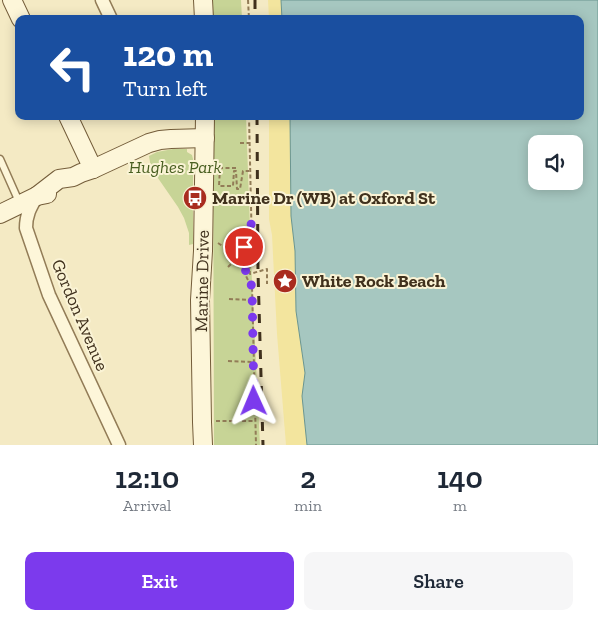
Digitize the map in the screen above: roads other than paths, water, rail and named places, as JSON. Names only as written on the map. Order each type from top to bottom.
[{"type":"street","points":[[12,0],[19,15]]},
{"type":"street","points":[[102,0],[109,15]]},
{"type":"street","points":[[204,0],[204,15]]},
{"type":"street","points":[[70,120],[93,169]]},
{"type":"street","name":"Marine Drive","points":[[203,445],[200,300],[203,250],[205,120]]},
{"type":"street","points":[[0,214],[37,196],[59,179],[73,177],[93,169],[139,147],[160,140],[205,138]]},
{"type":"street","name":"Gordon Avenue","points":[[37,196],[29,209],[26,228],[49,295],[119,445]]},
{"type":"lane","points":[[0,159],[20,204]]},
{"type":"water","points":[[281,0],[598,0],[598,445],[307,445],[302,396],[305,373],[296,311],[295,251],[291,216],[290,120],[584,120],[584,15],[282,15]]},
{"type":"railway","points":[[255,0],[255,15]]},
{"type":"railway","points":[[257,120],[258,272],[263,445]]},
{"type":"place","name":"Marine Dr (WB) at Oxford St","points":[[195,198]]},
{"type":"place","name":"White Rock Beach","points":[[285,281]]},
{"type":"park label","name":"Hughes Park","points":[[175,167]]}]
